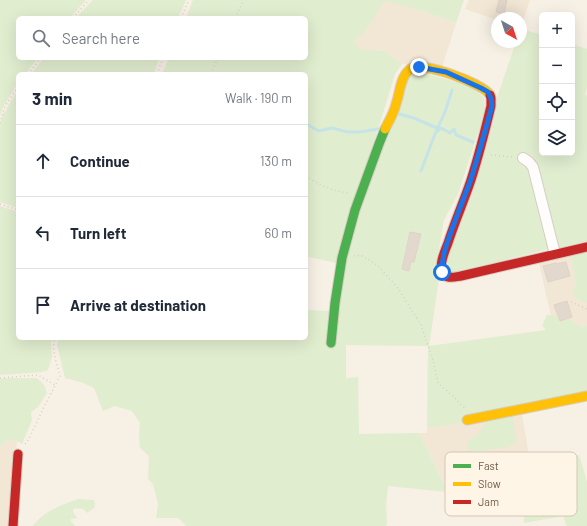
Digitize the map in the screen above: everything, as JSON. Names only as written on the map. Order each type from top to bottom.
[{"type":"street","points":[[331,343],[342,258],[361,193],[379,144],[396,105],[402,81],[408,70],[412,67],[446,72],[476,85],[488,92],[491,98],[492,106],[478,153],[444,254],[442,272],[445,276],[461,276],[587,247]]},
{"type":"street","points":[[523,158],[533,167],[555,254]]},
{"type":"street","points":[[471,419],[587,396]]},
{"type":"street","points":[[13,526],[18,454]]},
{"type":"path","points":[[75,16],[89,0]]},
{"type":"path","points":[[182,16],[188,0]]},
{"type":"path","points":[[236,16],[244,0]]},
{"type":"path","points":[[30,72],[39,60]]},
{"type":"path","points":[[158,72],[162,60]]},
{"type":"path","points":[[212,72],[217,60]]},
{"type":"path","points":[[0,123],[6,106],[16,90]]},
{"type":"path","points":[[478,153],[523,158]]},
{"type":"path","points":[[308,177],[340,192],[361,193]]},
{"type":"path","points":[[0,204],[16,209]]},
{"type":"path","points":[[342,258],[361,255],[377,265],[398,288],[421,325],[438,383],[467,409],[471,419]]},
{"type":"path","points":[[571,302],[587,309]]},
{"type":"path","points":[[18,454],[29,439],[60,376],[55,360],[53,344],[54,340]]},
{"type":"path","points":[[0,378],[38,375],[55,385]]},
{"type":"shaded area","points":[[384,0],[456,23],[442,67],[402,64],[385,51],[358,49],[354,41],[365,31]]},
{"type":"shaded area","points":[[469,0],[530,0],[526,12],[491,12],[491,18],[465,9]]},
{"type":"shaded area","points":[[571,254],[587,287],[587,326],[554,329],[539,263]]},
{"type":"shaded area","points":[[522,415],[528,452],[445,452],[445,485],[419,433],[427,433],[427,428]]},
{"type":"shaded area","points":[[7,440],[17,441],[11,508],[11,526],[0,526],[0,447]]},
{"type":"green space","points":[[0,0],[86,0],[72,16],[16,16],[16,60],[36,60],[27,72],[16,72],[16,86],[4,105],[0,116]]},
{"type":"green space","points":[[93,0],[186,0],[179,16],[78,16]]},
{"type":"green space","points":[[193,0],[464,0],[456,23],[416,9],[384,1],[365,32],[354,41],[359,49],[385,51],[402,64],[395,74],[337,263],[308,257],[308,72],[163,72],[168,60],[308,60],[308,16],[187,16]]},
{"type":"green space","points":[[527,31],[539,34],[539,156],[575,156],[575,45],[587,49],[587,88],[585,96],[587,95],[587,244],[557,251],[532,155],[528,167],[552,248],[447,275],[449,238],[514,48],[527,48]]},
{"type":"green space","points":[[42,60],[158,60],[155,72],[33,72]]},
{"type":"green space","points":[[415,71],[472,86],[484,98],[485,112],[458,194],[444,220],[435,271],[439,279],[429,346],[546,330],[542,326],[547,315],[565,317],[572,320],[579,327],[587,326],[587,393],[464,423],[427,428],[428,346],[346,345],[346,378],[358,377],[359,434],[419,433],[445,486],[445,492],[388,486],[386,507],[387,525],[385,526],[186,526],[178,518],[156,518],[158,504],[153,484],[148,479],[149,456],[140,448],[140,423],[132,411],[115,406],[103,411],[94,388],[81,382],[65,378],[57,345],[58,340],[308,340],[308,310],[329,311],[356,223],[408,76]]},
{"type":"green space","points":[[16,93],[16,207],[0,202],[0,123]]},
{"type":"green space","points":[[0,206],[16,211],[16,340],[52,340],[52,357],[48,370],[42,372],[0,375]]},
{"type":"green space","points":[[587,251],[587,303],[579,300],[574,294],[573,288],[576,287],[571,254]]},
{"type":"green space","points":[[37,378],[44,385],[47,393],[38,407],[31,412],[32,420],[22,444],[17,441],[7,440],[0,447],[0,379]]},
{"type":"green space","points":[[512,414],[516,442],[508,447],[484,450],[484,452],[470,452],[467,442],[478,434],[491,415]]},
{"type":"green space","points":[[579,455],[587,482],[587,526],[567,526],[563,516],[577,516],[577,456]]},
{"type":"green space","points":[[78,499],[94,500],[95,507],[87,513],[83,509],[74,508],[73,512],[77,518],[71,519],[71,521],[75,526],[33,526],[48,512]]},
{"type":"green space","points":[[524,516],[563,516],[524,523]]},
{"type":"building","points":[[499,0],[507,0],[504,12],[496,12]]},
{"type":"building","points":[[410,232],[421,234],[414,262],[411,262],[409,271],[402,269]]},
{"type":"building","points":[[566,262],[570,276],[548,282],[543,266]]},
{"type":"building","points":[[567,301],[572,317],[560,321],[554,305]]},
{"type":"waterway","points":[[421,171],[445,112],[452,90]]},
{"type":"waterway","points":[[399,114],[414,118],[437,128]]},
{"type":"waterway","points":[[308,125],[319,131],[332,128],[348,132],[378,129]]},
{"type":"waterway","points":[[436,132],[441,128],[450,133],[454,129],[456,135],[473,142]]},
{"type":"traffic: fast","points":[[331,343],[342,258],[355,210],[385,129]]},
{"type":"traffic: slow","points":[[385,129],[394,111],[404,77],[409,70],[415,67],[437,70],[464,79],[476,84],[490,95]]},
{"type":"traffic: slow","points":[[467,420],[587,396]]},
{"type":"traffic: jam","points":[[490,95],[491,106],[477,161],[443,257],[441,265],[443,275],[448,277],[461,276],[587,247]]},
{"type":"traffic: jam","points":[[13,526],[18,454]]},
{"type":"route","points":[[419,67],[446,72],[481,88],[488,92],[491,98],[492,106],[470,179],[444,254],[442,272]]}]
